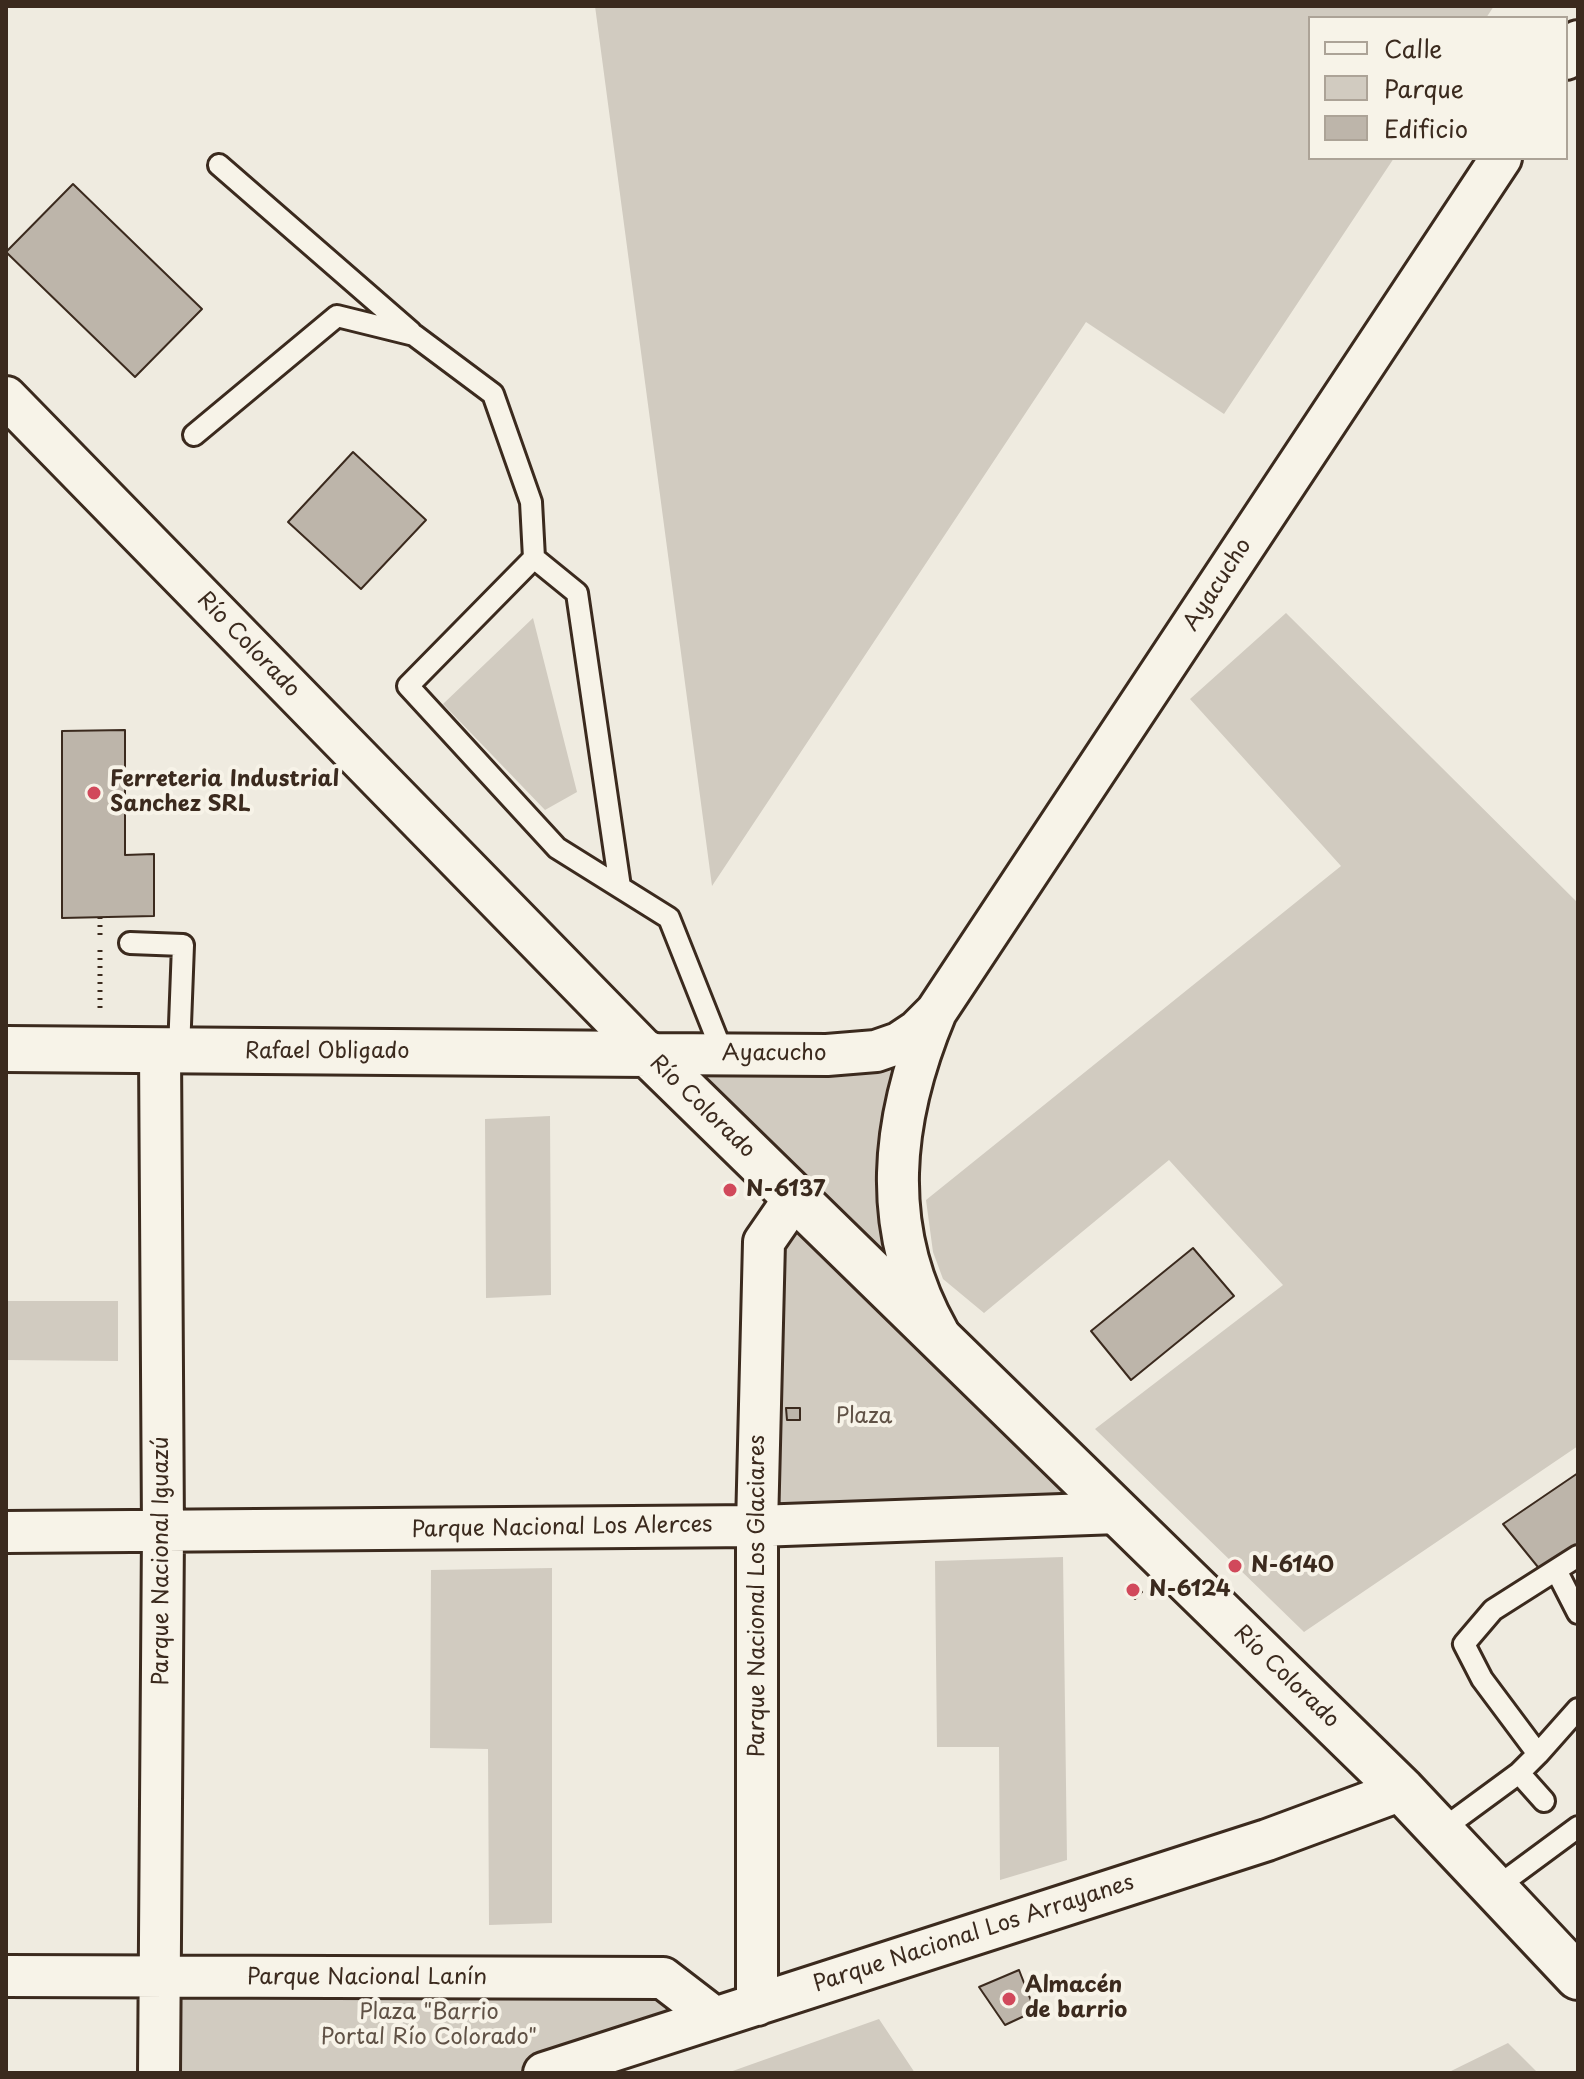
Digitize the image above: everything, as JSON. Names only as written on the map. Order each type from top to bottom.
[{"type":"street","name":"Ayacucho","points":[[944,1342],[921,1302],[908,1267],[898,1192],[898,1156],[903,1118],[923,1044],[936,1012],[1500,160]]},
{"type":"street","name":"Río Colorado","points":[[6,397],[648,1054],[1402,1790],[1578,1977]]},
{"type":"street","name":"Ayacucho","points":[[648,1054],[827,1055],[876,1051],[899,1043],[936,1012]]},
{"type":"street","name":"Rafael Obligado","points":[[6,1049],[648,1054]]},
{"type":"street","name":"Parque Nacional Iguazú","points":[[159,2073],[169,1050]]},
{"type":"street","name":"Parque Nacional Los Glaciares","points":[[757,2005],[757,1526],[764,1242],[795,1197]]},
{"type":"street","name":"Parque Nacional Los Alerces","points":[[6,1532],[757,1526],[1118,1513]]},
{"type":"street","name":"Parque Nacional Los Arrayanes","points":[[544,2073],[1267,1840],[1402,1790]]},
{"type":"street","name":"Parque Nacional Lanín","points":[[6,1976],[663,1978],[715,2018]]},
{"type":"lane","points":[[219,165],[414,335],[493,394],[531,502],[534,558],[408,686],[557,848],[669,918],[723,1054]]},
{"type":"lane","points":[[194,435],[337,316],[414,335]]},
{"type":"lane","points":[[534,558],[577,593],[620,887]]},
{"type":"lane","points":[[130,943],[183,945],[169,1050]]},
{"type":"lane","points":[[1538,1754],[1482,1679],[1464,1644],[1493,1610],[1578,1556]]},
{"type":"lane","points":[[1556,1570],[1578,1613]]},
{"type":"lane","points":[[1440,1831],[1519,1773],[1578,1709]]},
{"type":"lane","points":[[1519,1773],[1544,1801]]},
{"type":"lane","points":[[1494,1889],[1578,1827]]},
{"type":"path","points":[[100,917],[100,1050]]},
{"type":"green space","points":[[595,6],[1494,6],[1487,16],[1308,16],[1308,160],[1393,160],[1224,414],[1086,322],[712,886]]},
{"type":"green space","points":[[1286,613],[1578,903],[1578,1446],[1304,1632],[1095,1429],[1283,1285],[1169,1160],[984,1313],[943,1279],[933,1252],[926,1200],[1341,866],[1190,699]]},
{"type":"green space","points":[[533,618],[577,792],[545,810],[443,704]]},
{"type":"green space","points":[[911,1049],[896,1272],[690,1066]]},
{"type":"green space","points":[[550,1116],[551,1295],[486,1298],[485,1119]]},
{"type":"green space","name":"Plaza","points":[[795,1220],[1078,1501],[771,1512],[775,1243]]},
{"type":"green space","points":[[6,1301],[118,1301],[118,1361],[6,1360]]},
{"type":"green space","points":[[1063,1557],[1067,1860],[1000,1880],[999,1747],[937,1747],[935,1561]]},
{"type":"green space","points":[[552,1568],[552,1923],[489,1925],[488,1749],[430,1748],[431,1570]]},
{"type":"green space","name":"Plaza \"Barrio Portal Río Colorado\"","points":[[160,1978],[663,1978],[698,2012],[520,2073],[159,2073]]},
{"type":"green space","points":[[879,2019],[915,2073],[727,2073]]},
{"type":"green space","points":[[1508,2043],[1538,2073],[1447,2073]]},
{"type":"building","points":[[73,184],[202,309],[135,377],[6,252]]},
{"type":"building","points":[[353,452],[426,520],[361,589],[288,522]]},
{"type":"building","name":"Ferreteria Industrial Sanchez SRL","points":[[125,730],[125,855],[154,854],[154,916],[62,918],[62,731]]},
{"type":"building","points":[[1193,1248],[1234,1296],[1131,1380],[1091,1331]]},
{"type":"building","points":[[786,1408],[800,1408],[800,1420],[787,1420]]},
{"type":"building","points":[[1578,1473],[1578,1548],[1542,1572],[1503,1524]]},
{"type":"building","points":[[1132,1582],[1142,1592],[1135,1599],[1126,1589]]},
{"type":"building","name":"Almacén de barrio","points":[[1019,1970],[1035,2011],[1005,2025],[979,1987]]},
{"type":"place","name":"Ferreteria Industrial Sanchez SRL","points":[[94,793]]},
{"type":"place","name":"N-6137","points":[[730,1190]]},
{"type":"place","name":"N-6140","points":[[1235,1566]]},
{"type":"place","name":"N-6124","points":[[1133,1590]]},
{"type":"place","name":"Almacén de barrio","points":[[1009,1999]]}]
